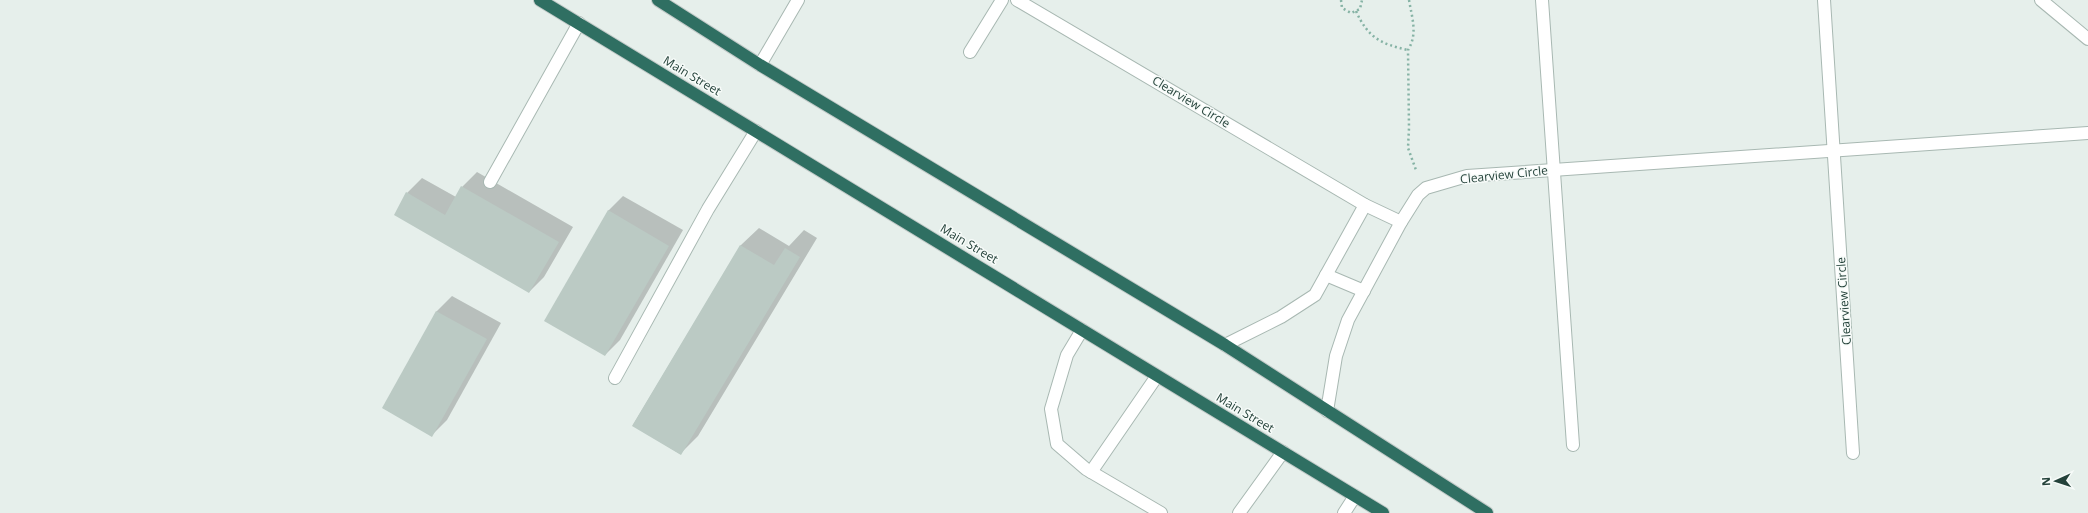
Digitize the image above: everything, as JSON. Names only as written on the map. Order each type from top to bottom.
[{"type":"highway","name":"Main Street","points":[[540,0],[1383,513]]},
{"type":"highway","points":[[658,0],[760,65],[1225,345],[1487,513]]},
{"type":"street","points":[[760,65],[798,0]]},
{"type":"street","points":[[970,52],[1002,0]]},
{"type":"street","name":"Clearview Circle","points":[[1018,0],[1365,205],[1401,222]]},
{"type":"street","name":"Clearview Circle","points":[[1542,0],[1573,445]]},
{"type":"street","name":"Clearview Circle","points":[[1824,0],[1853,453]]},
{"type":"street","points":[[2041,0],[2088,39]]},
{"type":"street","points":[[490,182],[579,24]]},
{"type":"street","points":[[615,378],[708,209],[756,131]]},
{"type":"street","name":"Clearview Circle","points":[[1426,188],[1467,176],[2088,133]]},
{"type":"street","points":[[1327,411],[1336,356],[1348,320],[1401,222],[1418,195],[1426,188]]},
{"type":"street","points":[[1225,345],[1281,317],[1315,295],[1365,205]]},
{"type":"street","points":[[1326,275],[1364,292]]},
{"type":"street","points":[[1082,330],[1067,355],[1051,409],[1057,444],[1091,472],[1161,513]]},
{"type":"street","points":[[1091,472],[1157,376]]},
{"type":"street","points":[[1239,513],[1283,452]]},
{"type":"street","points":[[1344,513],[1355,496]]},
{"type":"path","points":[[1341,0],[1344,11],[1351,13],[1356,11],[1362,5],[1362,0]]},
{"type":"path","points":[[1409,0],[1414,27],[1414,41],[1408,50],[1410,128],[1408,148],[1412,163],[1426,188]]},
{"type":"path","points":[[1356,11],[1366,30],[1378,40],[1390,46],[1408,50]]},
{"type":"building","points":[[461,186],[559,242],[529,293],[394,215],[406,192],[445,215]]},
{"type":"building","points":[[608,210],[669,246],[605,356],[544,321]]},
{"type":"building","points":[[740,245],[774,265],[785,248],[800,257],[681,455],[632,426]]},
{"type":"building","points":[[436,311],[487,339],[432,437],[382,408]]}]
